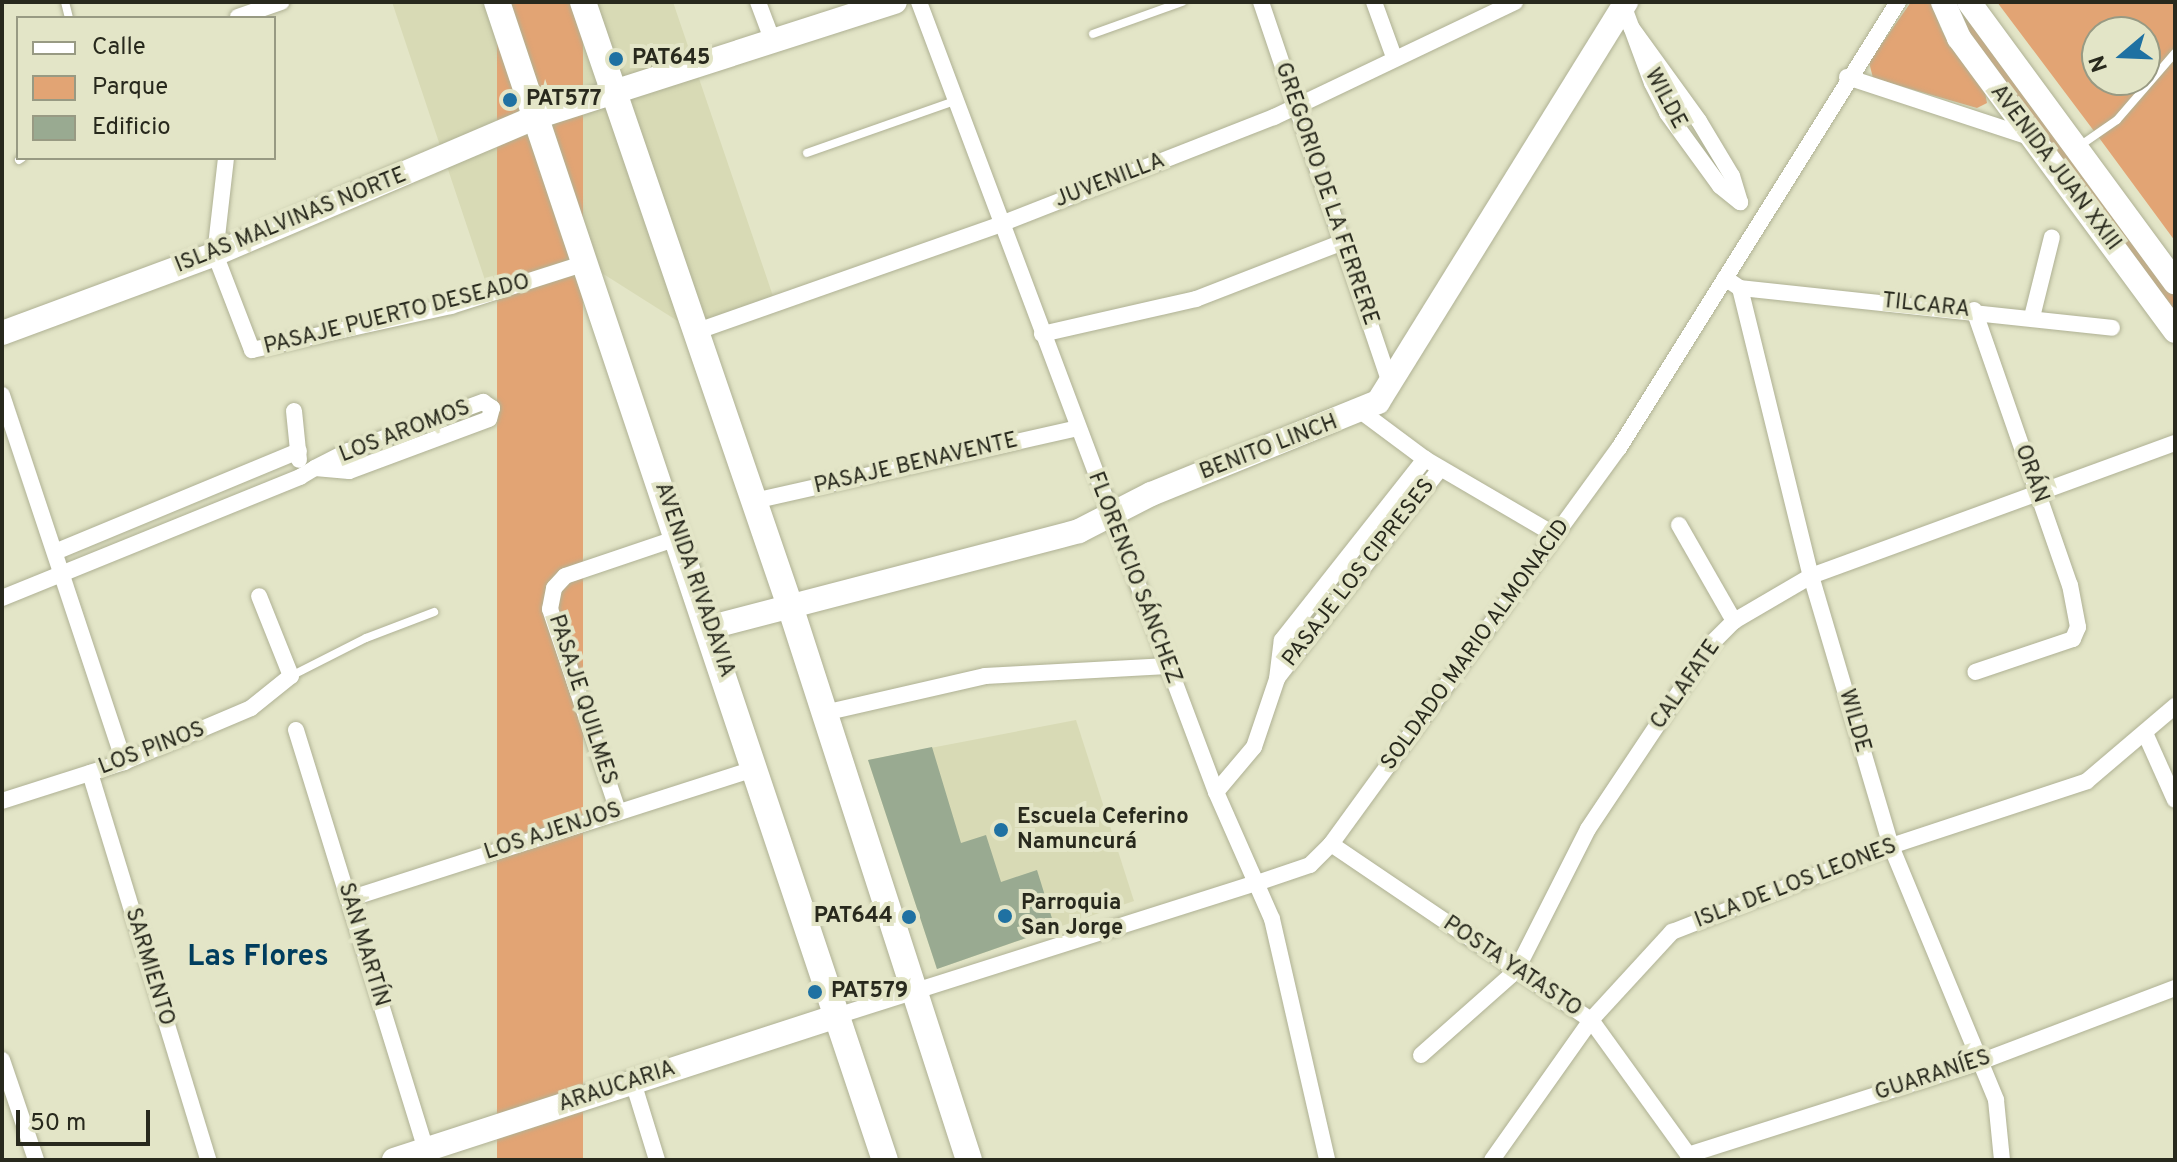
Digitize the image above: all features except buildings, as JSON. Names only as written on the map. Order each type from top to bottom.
[{"type":"main road","name":"AVENIDA RIVADAVIA","points":[[497,2],[711,627],[885,1160]]},
{"type":"main road","points":[[583,2],[789,603],[969,1160]]},
{"type":"street","points":[[239,12],[281,2]]},
{"type":"street","points":[[758,2],[773,42]]},
{"type":"street","name":"ISLAS MALVINAS NORTE","points":[[2,333],[215,254],[536,117],[895,2]]},
{"type":"street","name":"FLORENCIO SÁNCHEZ","points":[[919,2],[1216,792],[1272,919],[1327,1160]]},
{"type":"street","name":"GREGORIO DE LA FERRERE","points":[[1261,2],[1391,385]]},
{"type":"street","points":[[1374,2],[1394,57]]},
{"type":"street","name":"JUVENILLA","points":[[695,332],[1001,224],[1296,105],[1515,2]]},
{"type":"street","name":"SOLDADO MARIO ALMONACID","points":[[840,1015],[1310,865],[1331,844],[1619,448],[1847,77],[1898,2]]},
{"type":"street","name":"AVENIDA JUAN XXIII","points":[[1943,2],[1959,38],[2175,331]]},
{"type":"street","name":"AVENIDA JUAN XXIII","points":[[1969,2],[2074,149],[2175,282]]},
{"type":"street","name":"WILDE","points":[[1626,9],[1667,113],[1720,186],[1740,202],[1758,226]]},
{"type":"street","name":"BENITO LINCH","points":[[711,627],[789,603],[1079,531],[1151,494],[1362,412],[1391,385],[1626,9]]},
{"type":"street","points":[[1847,77],[2032,138]]},
{"type":"street","points":[[215,254],[226,160]]},
{"type":"street","points":[[2032,317],[2052,237]]},
{"type":"street","points":[[1042,334],[1196,299],[1343,242]]},
{"type":"street","name":"PASAJE PUERTO DESEADO","points":[[215,254],[252,350],[451,306],[586,263]]},
{"type":"street","points":[[1725,278],[1740,288]]},
{"type":"street","name":"WILDE","points":[[1740,288],[1811,576],[1891,846],[1996,1100],[2002,1160]]},
{"type":"street","name":"TILCARA","points":[[1740,288],[1974,310],[2112,328]]},
{"type":"street","name":"ORÁN","points":[[1974,310],[2070,585],[2078,627],[2073,639],[1975,672]]},
{"type":"street","points":[[2,395],[124,762]]},
{"type":"street","name":"LOS AROMOS","points":[[2,598],[300,477],[315,468],[483,402],[492,408],[489,419],[349,471],[315,468]]},
{"type":"street","points":[[294,411],[300,477]]},
{"type":"street","points":[[1362,412],[1440,469],[1555,535]]},
{"type":"street","name":"PASAJE BENAVENTE","points":[[754,501],[1077,428]]},
{"type":"street","name":"CALAFATE","points":[[1421,1055],[1516,971],[1588,829],[1712,643],[1734,621],[1811,576],[2175,443]]},
{"type":"street","points":[[55,552],[299,451]]},
{"type":"street","name":"PASAJE LOS CIPRESES","points":[[1216,792],[1254,747],[1277,679],[1282,640],[1425,459]]},
{"type":"street","name":"PASAJE LOS CIPRESES","points":[[1277,679],[1440,469]]},
{"type":"street","points":[[1679,525],[1734,621]]},
{"type":"street","name":"PASAJE QUILMES","points":[[618,811],[550,609],[554,588],[565,576],[680,537]]},
{"type":"street","points":[[259,596],[291,676]]},
{"type":"street","points":[[824,713],[985,676],[1168,666]]},
{"type":"street","name":"LOS PINOS","points":[[2,801],[124,762],[240,715],[291,676]]},
{"type":"street","name":"ISLA DE LOS LEONES","points":[[1492,1160],[1591,1020],[1672,932],[1891,846],[2087,781],[2175,706]]},
{"type":"street","name":"SAN MARTÍN","points":[[296,730],[428,1155]]},
{"type":"street","points":[[2145,733],[2175,800]]},
{"type":"street","name":"LOS AJENJOS","points":[[349,899],[757,768]]},
{"type":"street","name":"SARMIENTO","points":[[90,773],[208,1160]]},
{"type":"street","name":"POSTA YATASTO","points":[[1331,844],[1591,1020],[1690,1157]]},
{"type":"street","name":"GUARANÍES","points":[[1690,1157],[1980,1062],[2175,988]]},
{"type":"street","name":"ARAUCARIA","points":[[394,1160],[428,1155],[633,1082],[840,1015]]},
{"type":"street","points":[[2,1060],[36,1160]]},
{"type":"street","points":[[633,1082],[657,1160]]},
{"type":"lane","points":[[1093,34],[1182,2]]},
{"type":"lane","points":[[2074,149],[2117,120],[2175,53]]},
{"type":"lane","points":[[807,153],[955,101]]},
{"type":"lane","points":[[291,676],[366,638],[434,612]]},
{"type":"shaded area","points":[[392,2],[673,2],[776,305],[695,332],[586,263],[490,295]]},
{"type":"shaded area","name":"Escuela Ceferino Namuncurá","points":[[1076,720],[1134,901],[937,969],[868,760]]},
{"type":"green space","points":[[497,2],[583,2],[583,1160],[497,1160]]},
{"type":"green space","points":[[1911,2],[1931,2],[1942,31],[1985,92],[1987,103],[1977,108],[1873,78],[1869,62]]},
{"type":"green space","points":[[1943,2],[1969,2],[2175,282],[2175,331]]},
{"type":"green space","points":[[1997,2],[2175,2],[2175,241],[2097,135]]},
{"type":"place","name":"PAT645","points":[[616,59]]},
{"type":"place","name":"PAT577","points":[[510,100]]},
{"type":"place","name":"Escuela Ceferino Namuncurá","points":[[1001,830]]},
{"type":"place","name":"Parroquia San Jorge","points":[[1005,916]]},
{"type":"place","name":"PAT644","points":[[909,917]]},
{"type":"place","name":"PAT579","points":[[815,992]]},
{"type":"district","name":"Las Flores","points":[[258,958]]}]
